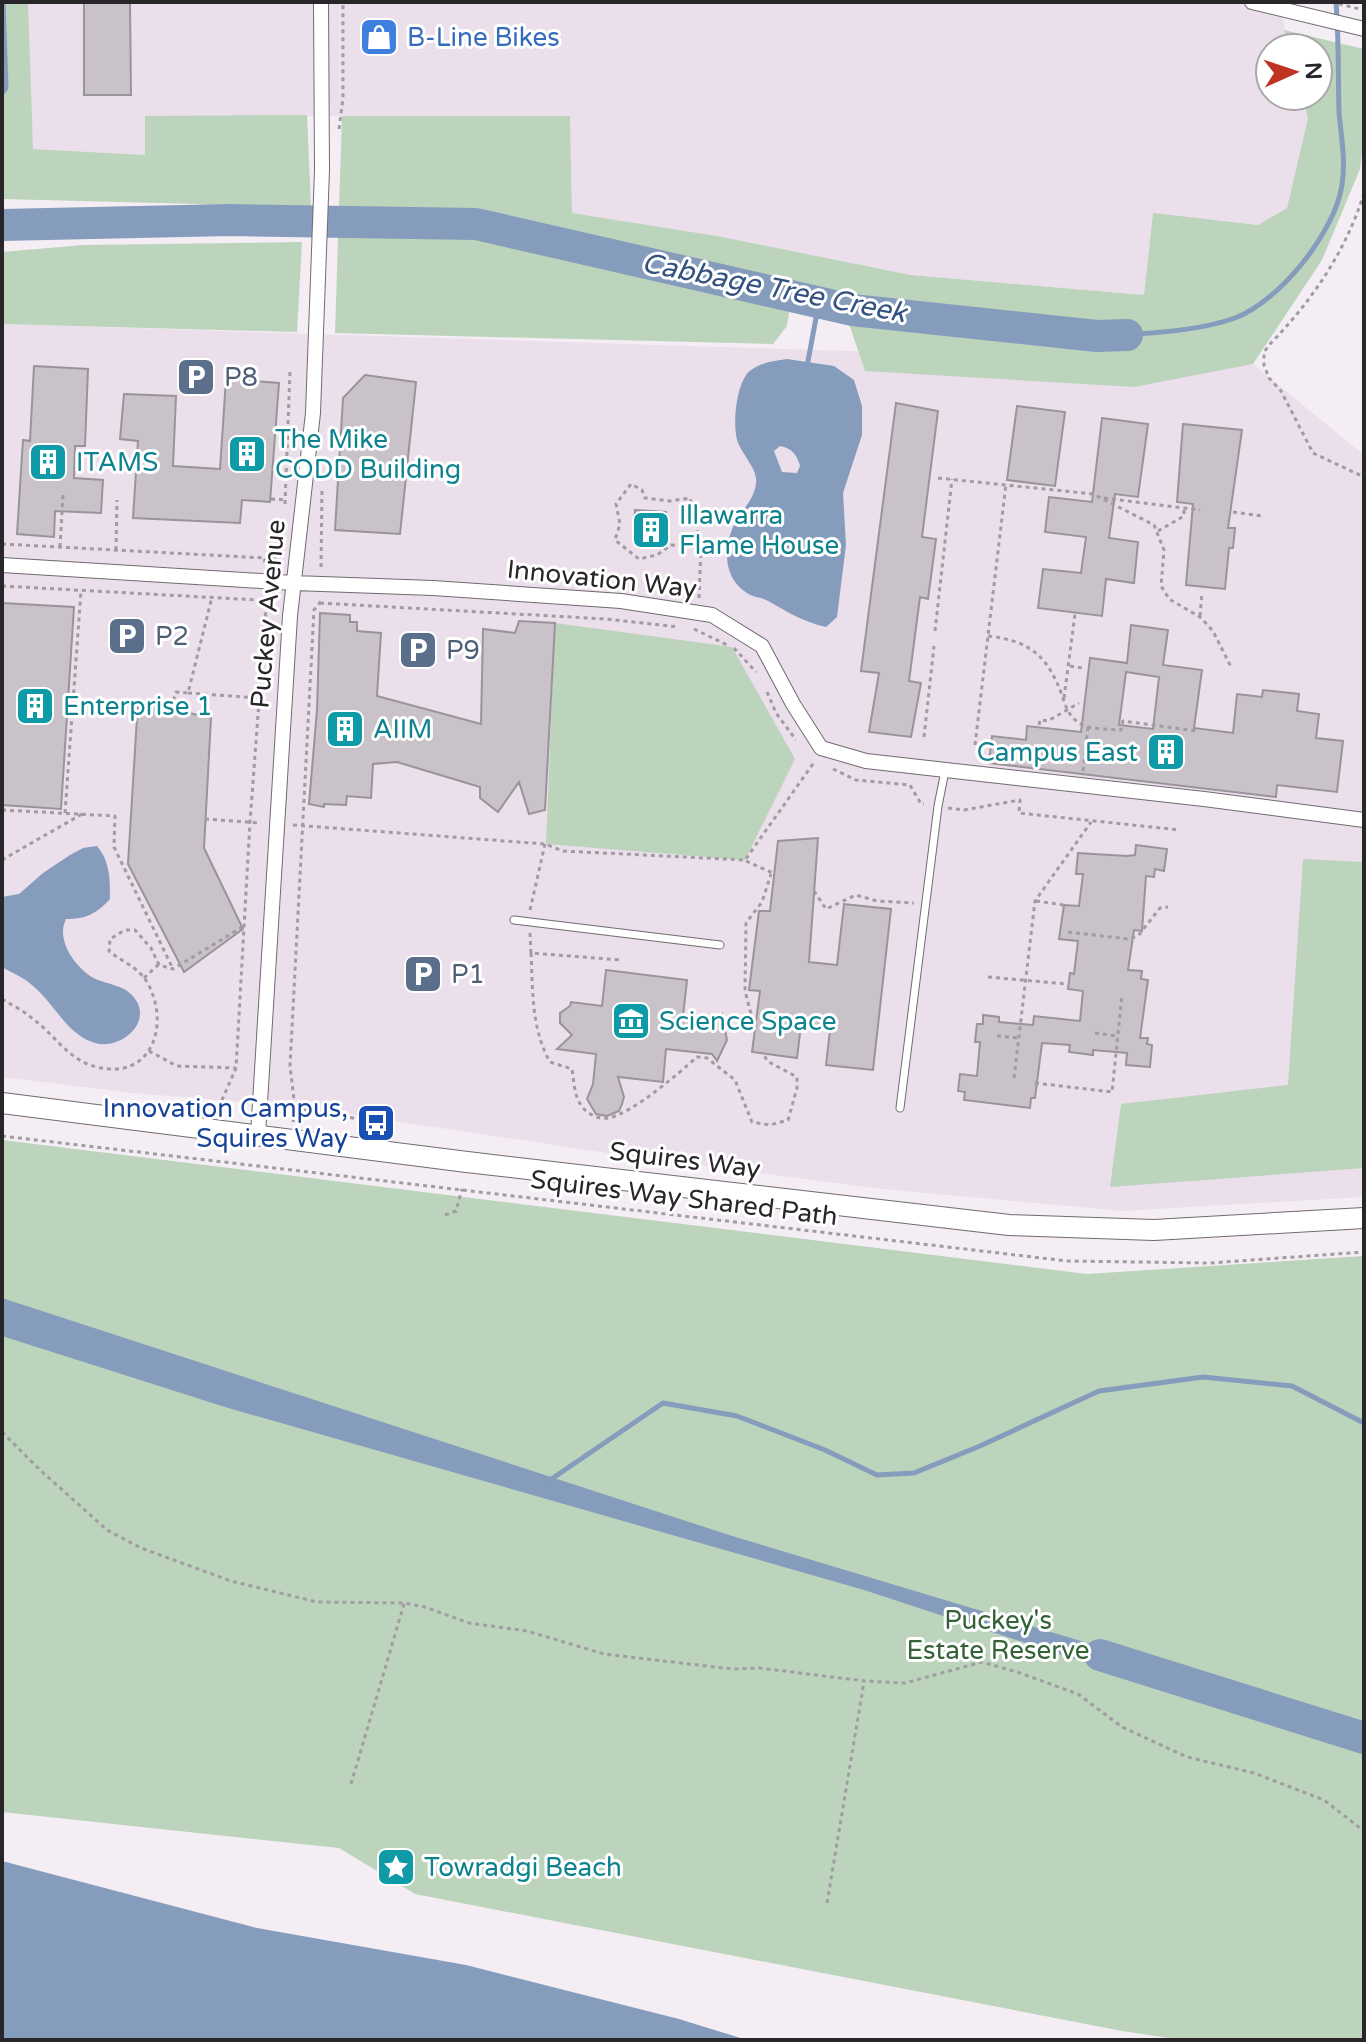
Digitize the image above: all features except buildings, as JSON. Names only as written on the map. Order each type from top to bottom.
[{"type":"main road","name":"Squires Way","points":[[2,1103],[467,1162],[1009,1225],[1154,1230],[1364,1218]]},
{"type":"street","name":"Puckey Avenue","points":[[258,1135],[294,583],[310,445],[322,170],[321,2]]},
{"type":"street","points":[[1264,4],[1364,29]]},
{"type":"street","name":"Innovation Way","points":[[2,565],[591,598],[696,612],[712,615],[762,646],[821,748],[866,761],[1364,820]]},
{"type":"lane","points":[[900,1108],[945,771]]},
{"type":"lane","points":[[514,920],[720,945]]},
{"type":"path","points":[[338,140],[343,98],[343,2]]},
{"type":"path","points":[[1331,2],[1364,10]]},
{"type":"path","points":[[1364,193],[1340,250],[1317,290],[1264,352],[1264,365],[1269,378],[1281,391],[1313,453],[1364,477]]},
{"type":"path","points":[[285,515],[290,371]]},
{"type":"path","points":[[938,478],[1075,491],[1200,510]]},
{"type":"path","points":[[935,631],[952,479]]},
{"type":"path","points":[[701,547],[671,545],[657,555],[639,559],[615,540],[620,524],[616,504],[631,484],[642,490],[645,498],[670,501],[690,498],[701,547],[701,588],[694,629],[732,647],[759,675]]},
{"type":"path","points":[[975,745],[1006,484]]},
{"type":"path","points":[[60,547],[63,495]]},
{"type":"path","points":[[1100,497],[1154,525],[1164,550],[1161,586],[1169,599],[1200,617],[1213,631],[1231,667]]},
{"type":"path","points":[[271,499],[285,500]]},
{"type":"path","points":[[116,550],[117,500]]},
{"type":"path","points":[[1158,531],[1184,516],[1184,508]]},
{"type":"path","points":[[1233,512],[1262,516]]},
{"type":"path","points":[[2,544],[282,559]]},
{"type":"path","points":[[258,600],[265,558]]},
{"type":"path","points":[[2,586],[258,600],[266,608],[236,1068],[222,1100]]},
{"type":"path","points":[[65,813],[81,591]]},
{"type":"path","points":[[1200,617],[1202,592]]},
{"type":"path","points":[[188,693],[212,597]]},
{"type":"path","points":[[382,1123],[295,1108],[290,1066],[314,610],[320,603],[606,619],[679,627]]},
{"type":"path","points":[[1064,701],[1075,614]]},
{"type":"path","points":[[988,636],[1025,644],[1044,659],[1071,716],[1088,726],[1121,730],[1123,721],[1197,731]]},
{"type":"path","points":[[924,737],[934,646]]},
{"type":"path","points":[[1068,666],[1082,668]]},
{"type":"path","points":[[765,687],[776,713],[804,749]]},
{"type":"path","points":[[171,708],[176,692],[259,698]]},
{"type":"path","points":[[1039,725],[1040,720],[1048,721],[1079,703]]},
{"type":"path","points":[[1083,771],[1088,726]]},
{"type":"path","points":[[745,860],[815,761]]},
{"type":"path","points":[[828,767],[856,780],[910,785],[921,804],[964,810],[1020,800],[1019,813],[1180,830]]},
{"type":"path","points":[[2,810],[115,816],[114,847],[173,969]]},
{"type":"path","points":[[2,860],[82,814]]},
{"type":"path","points":[[205,819],[545,844],[563,851],[745,860],[773,874],[762,902],[746,923],[745,991],[755,1029]]},
{"type":"path","points":[[1014,1078],[1035,901],[1091,822]]},
{"type":"path","points":[[814,891],[826,909],[856,895],[877,901],[925,905]]},
{"type":"path","points":[[1035,901],[1064,905]]},
{"type":"path","points":[[1068,932],[1128,939],[1138,936],[1160,908],[1168,907]]},
{"type":"path","points":[[2,999],[35,1020],[80,1062],[100,1069],[127,1067],[149,1051],[157,1037],[159,1021],[152,993],[144,978],[134,966],[109,951],[110,939],[125,930],[135,930],[151,948],[159,964],[165,969],[173,969],[245,925]]},
{"type":"path","points":[[531,953],[534,1014],[541,1046],[550,1062],[572,1069],[576,1097],[582,1108],[593,1116],[608,1118],[632,1107],[679,1074],[697,1057],[707,1058],[735,1080],[752,1122],[770,1125],[788,1120],[797,1077],[767,1061],[764,1054]]},
{"type":"path","points":[[144,978],[159,964]]},
{"type":"path","points":[[988,977],[1067,984]]},
{"type":"path","points":[[1035,1083],[1112,1092],[1122,995]]},
{"type":"path","points":[[1095,1033],[1117,1036]]},
{"type":"path","points":[[997,1036],[1019,1038]]},
{"type":"path","points":[[149,1051],[177,1066],[236,1068]]},
{"type":"path","name":"Squires Way Shared Path","points":[[2,1136],[1067,1261],[1210,1263],[1364,1252]]},
{"type":"path","points":[[445,1215],[456,1211],[462,1189]]},
{"type":"path","points":[[2,1432],[107,1530],[141,1548],[231,1581],[317,1602],[404,1603],[425,1607],[469,1623],[527,1631],[604,1654],[905,1683],[982,1662],[1078,1694],[1122,1727],[1187,1757],[1254,1773],[1324,1800],[1364,1831]]},
{"type":"path","points":[[351,1784],[404,1603]]},
{"type":"path","points":[[827,1903],[865,1681]]},
{"type":"shaded area","points":[[28,2],[1280,2],[1286,32],[1254,32],[1254,112],[1306,112],[1308,118],[1287,208],[1258,225],[1153,214],[1144,295],[911,275],[717,236],[572,213],[570,116],[145,116],[146,155],[32,149]]},
{"type":"shaded area","points":[[2,324],[1253,364],[1364,455],[1364,1197],[1123,1211],[882,1189],[620,1155],[295,1106],[132,1093],[2,1077]]},
{"type":"green space","points":[[2,2],[28,2],[33,149],[145,155],[145,116],[307,115],[311,207],[2,199]]},
{"type":"green space","points":[[1334,42],[1364,49],[1364,137],[1360,169],[1322,260],[1253,364],[1134,387],[865,371],[848,321],[790,306],[787,326],[773,344],[335,333],[342,116],[570,116],[572,213],[717,236],[911,275],[1144,295],[1153,213],[1258,225],[1287,208],[1308,118],[1306,112],[1334,112]]},
{"type":"green space","points":[[302,242],[297,332],[2,324],[2,252],[83,245]]},
{"type":"green space","points":[[555,623],[732,647],[795,759],[745,860],[546,844]]},
{"type":"green space","points":[[1303,859],[1364,862],[1364,1168],[1110,1187],[1121,1104],[1288,1085]]},
{"type":"green space","name":"Puckey's Estate Reserve","points":[[2,1140],[1087,1274],[1364,1256],[1364,2040],[1182,2040],[1122,2031],[415,1894],[339,1848],[2,1812]]},
{"type":"water","points":[[787,359],[834,366],[854,380],[862,406],[862,435],[843,493],[846,545],[837,617],[826,627],[747,593],[734,580],[728,563],[730,536],[756,485],[753,469],[741,449],[735,428],[739,394],[751,370]],"holes":[[[780,446],[791,450],[797,459],[800,466],[797,473],[782,472],[774,451]]]},
{"type":"water","points":[[97,846],[107,864],[110,899],[90,915],[66,919],[63,927],[65,943],[72,958],[84,971],[128,991],[140,1011],[139,1020],[130,1034],[104,1044],[85,1039],[77,1033],[30,983],[2,967],[2,897],[19,894],[70,855],[83,848]]},
{"type":"water","points":[[2,1298],[729,1535],[1144,1660],[1139,1680],[864,1590],[225,1407],[2,1336]]},
{"type":"water","points":[[2,1861],[257,1928],[466,1965],[679,2019],[747,2040],[2,2040]]},
{"type":"waterway","points":[[2,93],[6,88],[3,2]]},
{"type":"waterway","name":"Cabbage Tree Creek","points":[[1127,335],[1195,328],[1235,318],[1270,297],[1303,263],[1317,243],[1337,204],[1343,176],[1336,2]]},
{"type":"waterway","name":"Cabbage Tree Creek","points":[[2,225],[229,220],[476,224],[852,310],[1097,336],[1127,335]]},
{"type":"waterway","points":[[808,361],[819,302]]},
{"type":"waterway","points":[[550,1480],[663,1403],[737,1416],[825,1450],[877,1475],[914,1473],[1099,1391],[1203,1377],[1292,1386],[1364,1423]]},
{"type":"waterway","points":[[1100,1655],[1364,1738]]},
{"type":"place","name":"B-Line Bikes","points":[[379,37]]},
{"type":"place","name":"P8","points":[[196,377]]},
{"type":"place","name":"The Mike CODD Building","points":[[247,454]]},
{"type":"place","name":"ITAMS","points":[[48,462]]},
{"type":"place","name":"Illawarra Flame House","points":[[651,530]]},
{"type":"place","name":"P2","points":[[127,636]]},
{"type":"place","name":"P9","points":[[418,650]]},
{"type":"place","name":"Enterprise 1","points":[[35,706]]},
{"type":"place","name":"AIIM","points":[[345,729]]},
{"type":"place","name":"Campus East","points":[[1166,752]]},
{"type":"place","name":"P1","points":[[423,974]]},
{"type":"place","name":"Science Space","points":[[631,1021]]},
{"type":"place","name":"Innovation Campus, Squires Way","points":[[376,1123]]},
{"type":"place","name":"Towradgi Beach","points":[[396,1867]]}]
